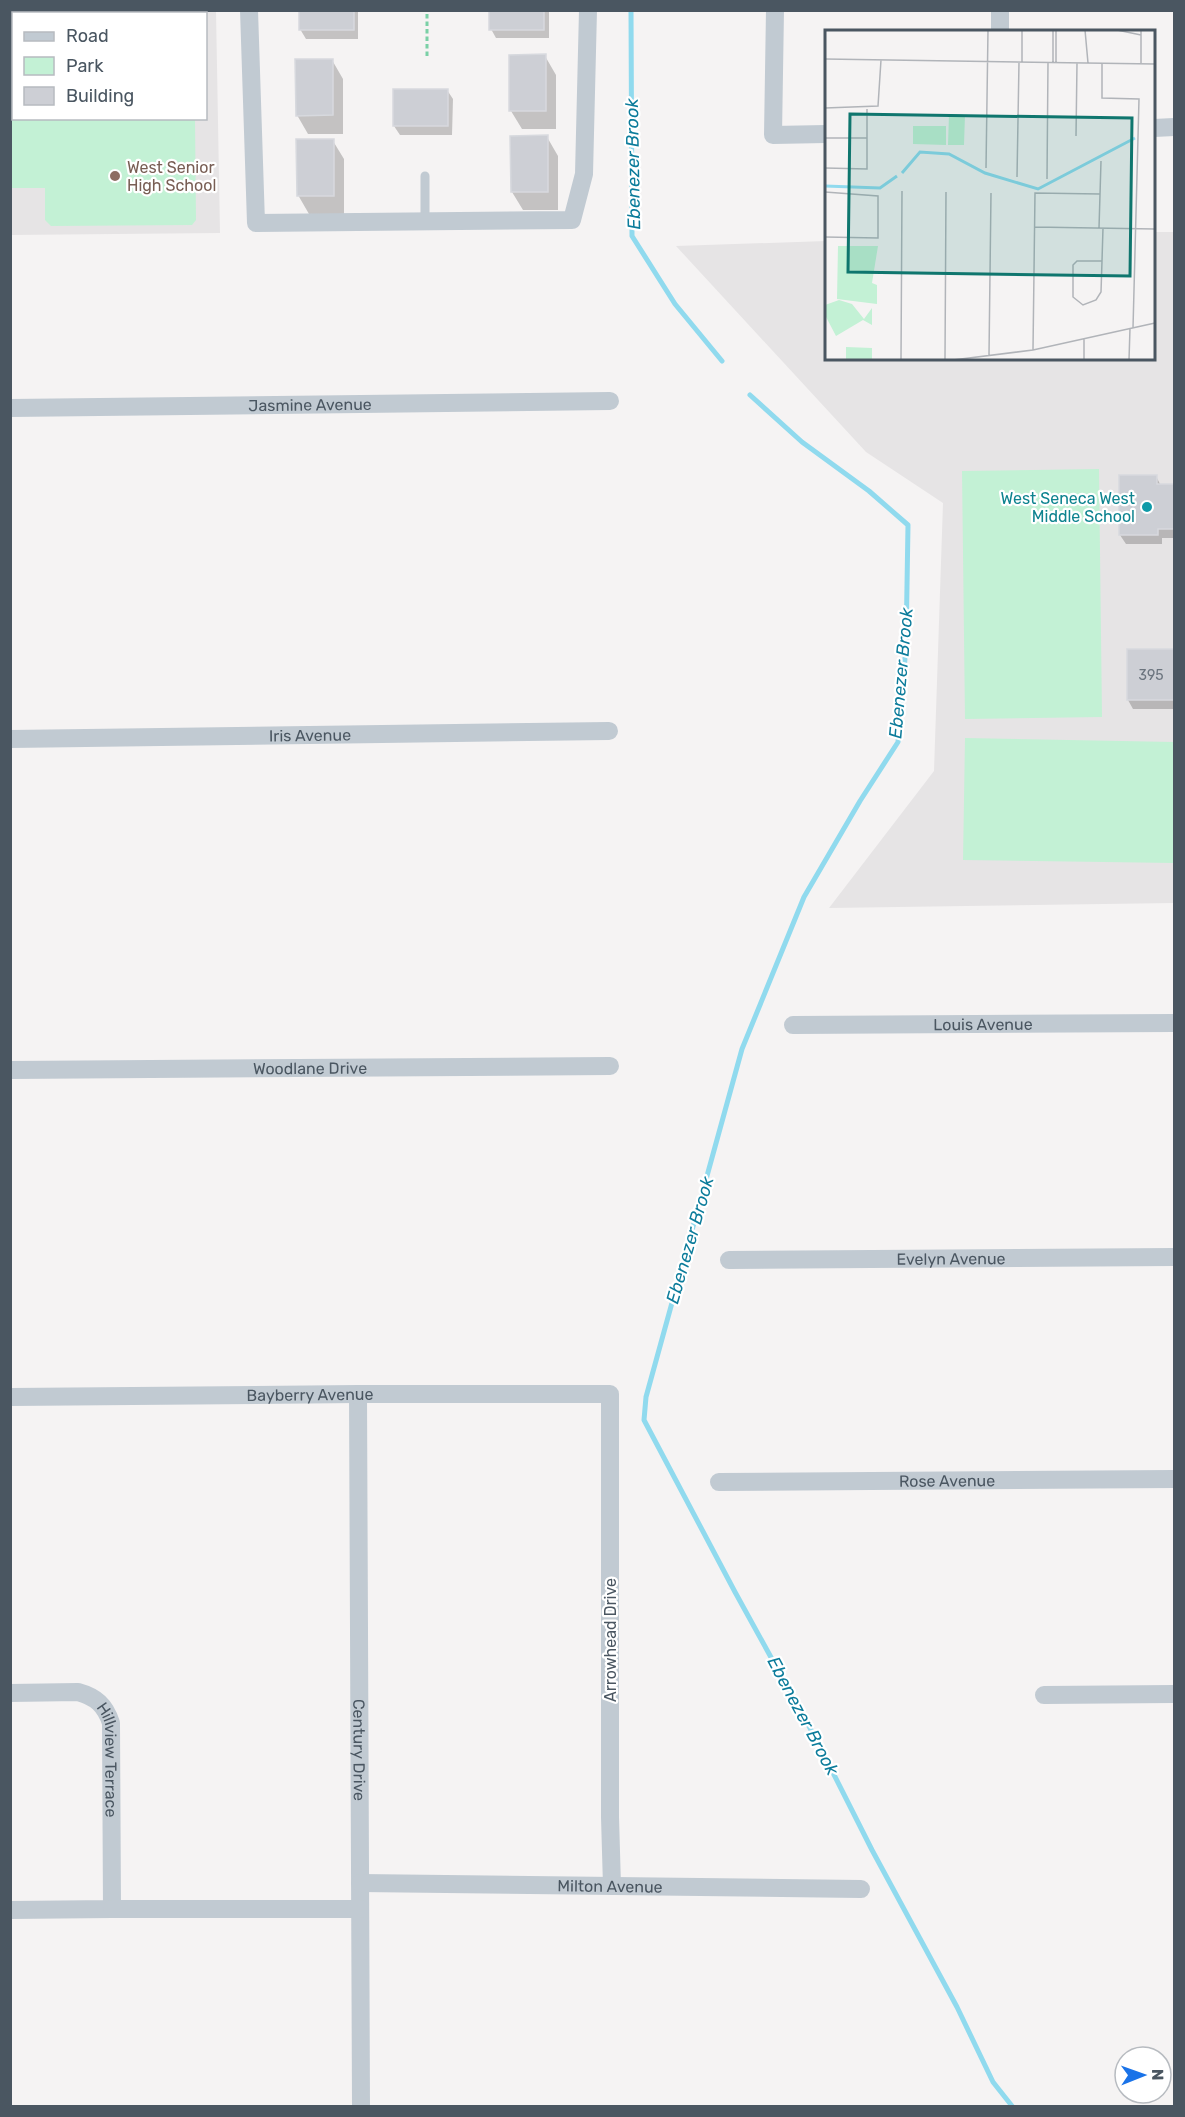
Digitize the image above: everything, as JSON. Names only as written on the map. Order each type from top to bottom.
[{"type":"street","points":[[249,10],[256,223],[572,220],[584,174],[588,10]]},
{"type":"street","points":[[775,10],[774,135],[825,134]]},
{"type":"street","points":[[1000,10],[1000,30]]},
{"type":"street","points":[[1155,128],[1174,127]]},
{"type":"street","name":"Jasmine Avenue","points":[[10,408],[609,400]]},
{"type":"street","name":"Iris Avenue","points":[[10,739],[609,731]]},
{"type":"street","name":"Louis Avenue","points":[[793,1025],[1174,1023]]},
{"type":"street","name":"Woodlane Drive","points":[[10,1070],[610,1066]]},
{"type":"street","name":"Evelyn Avenue","points":[[729,1260],[1174,1257]]},
{"type":"street","name":"Century Drive","points":[[358,1394],[361,2106]]},
{"type":"street","name":"Bayberry Avenue","points":[[10,1397],[610,1394]]},
{"type":"street","name":"Arrowhead Drive","points":[[610,1394],[612,1886]]},
{"type":"street","name":"Rose Avenue","points":[[719,1482],[1174,1479]]},
{"type":"street","name":"Hillview Terrace","points":[[10,1693],[78,1692],[89,1695],[100,1702],[106,1711],[111,1723],[112,1910]]},
{"type":"street","points":[[1044,1695],[1174,1694]]},
{"type":"street","name":"Milton Avenue","points":[[360,1883],[861,1889]]},
{"type":"street","points":[[10,1910],[360,1909]]},
{"type":"lane","points":[[425,176],[425,221]]},
{"type":"path","points":[[427,10],[427,56]]},
{"type":"shaded area","name":"West Senior High School","points":[[10,11],[216,11],[220,233],[11,235]]},
{"type":"shaded area","points":[[1155,232],[1174,232],[1174,903],[829,908],[934,771],[943,503],[866,452],[676,246],[825,241],[825,360],[1155,360]]},
{"type":"green space","name":"West Senior High School","points":[[11,10],[193,11],[12,12],[12,120],[195,120],[196,220],[192,225],[51,226],[45,220],[45,188],[11,188]]},
{"type":"green space","points":[[1099,469],[1102,717],[965,719],[962,471]]},
{"type":"green space","points":[[965,738],[1174,742],[1174,863],[963,860]]},
{"type":"building","points":[[299,10],[354,10],[354,30],[299,30]]},
{"type":"building","points":[[489,10],[544,10],[544,30],[489,30]]},
{"type":"building","points":[[546,54],[546,111],[509,111],[509,55]]},
{"type":"building","points":[[295,59],[333,59],[333,115],[296,116]]},
{"type":"building","points":[[393,89],[448,89],[448,126],[393,126]]},
{"type":"building","points":[[548,135],[548,192],[511,192],[510,136]]},
{"type":"building","points":[[296,139],[334,139],[334,196],[297,196]]},
{"type":"building","name":"West Seneca West Middle School","points":[[1119,475],[1157,475],[1157,484],[1174,484],[1174,529],[1158,529],[1158,535],[1119,535]]},
{"type":"building","points":[[1127,649],[1174,649],[1174,700],[1127,700]]},
{"type":"waterway","name":"Ebenezer Brook","points":[[631,10],[632,236],[675,304],[722,361]]},
{"type":"waterway","name":"Ebenezer Brook","points":[[750,395],[802,442],[869,491],[908,525],[906,646],[898,742],[860,801],[804,897],[742,1049],[646,1397],[644,1420],[816,1739],[872,1850],[957,2007],[993,2082],[1012,2106]]},
{"type":"place","name":"West Senior High School","points":[[115,176]]},
{"type":"place","name":"West Seneca West Middle School","points":[[1147,507]]}]
